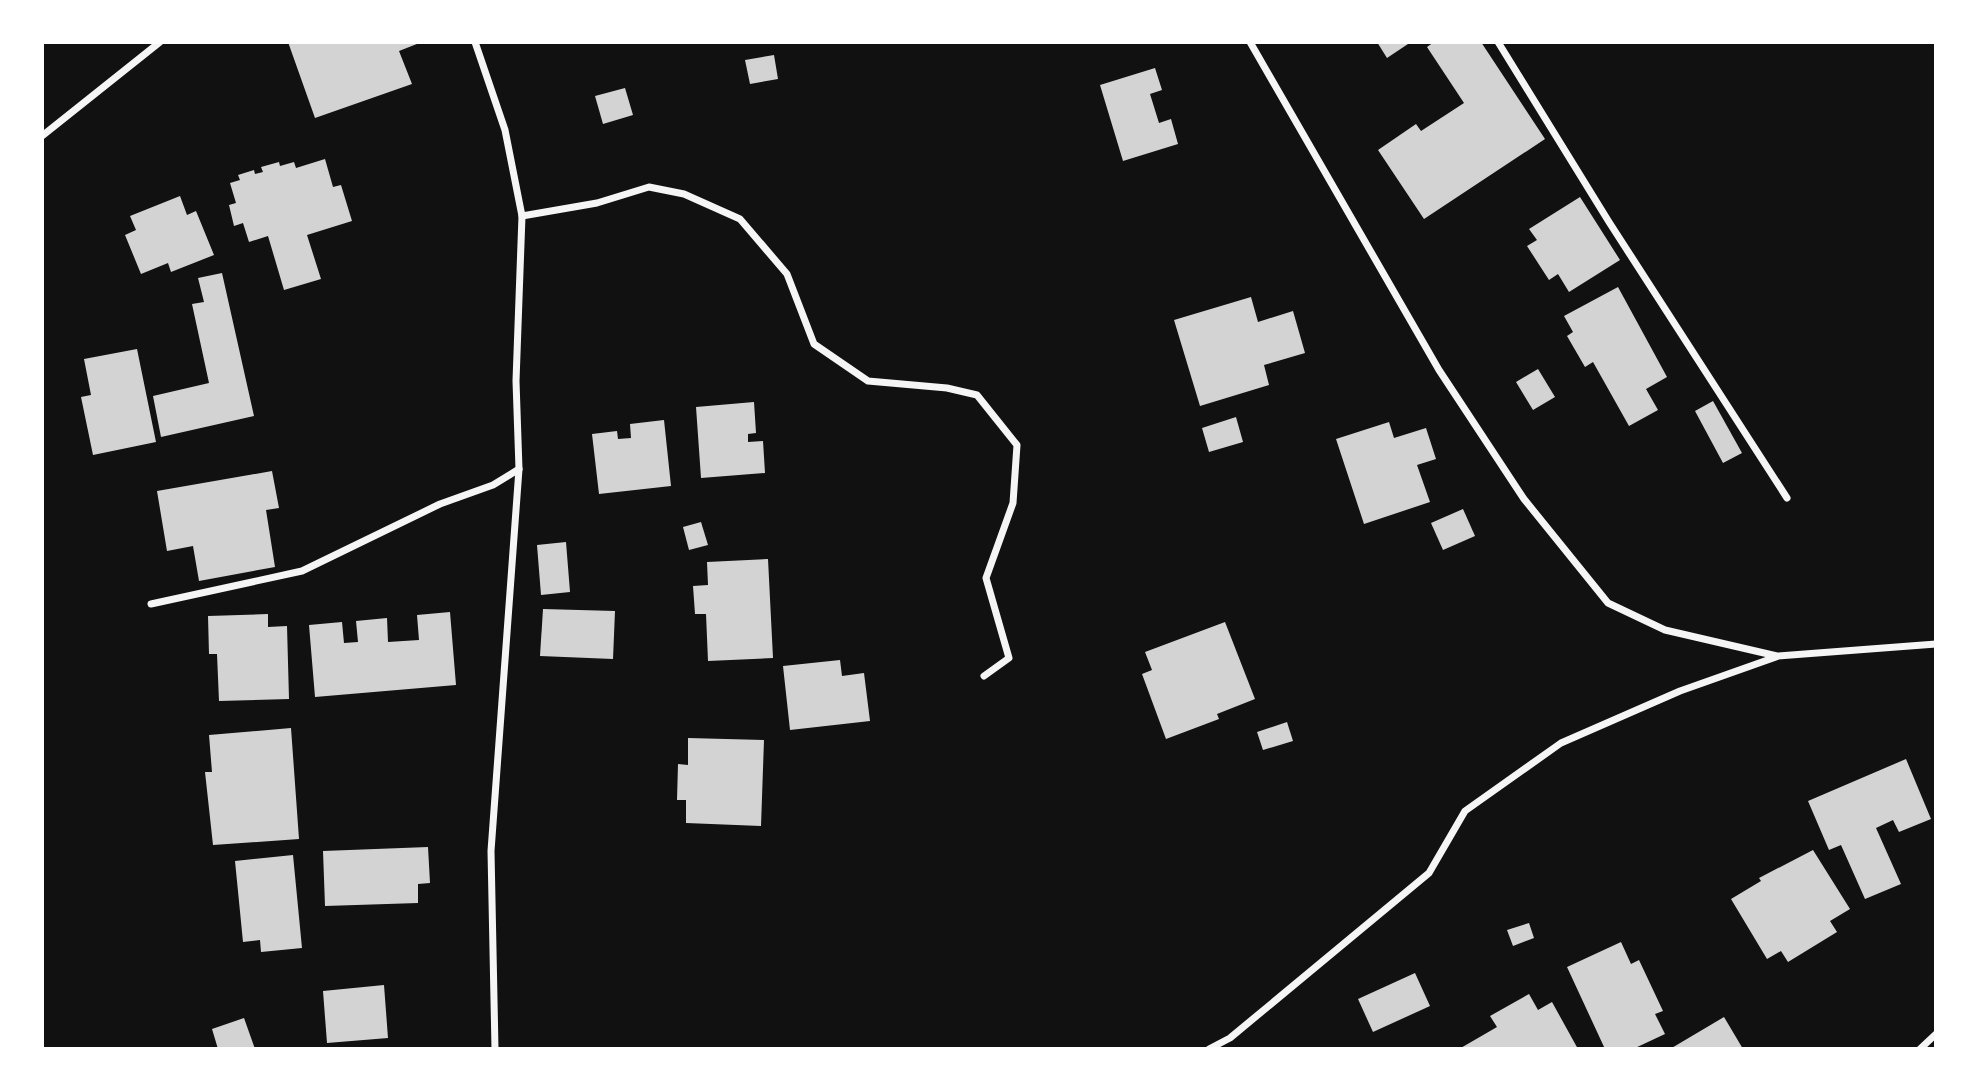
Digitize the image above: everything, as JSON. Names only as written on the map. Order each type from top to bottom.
[{"type":"street","points":[[42,136],[159,42]]},
{"type":"street","points":[[475,42],[505,130],[522,216],[516,381],[519,469],[491,851],[495,1049]]},
{"type":"street","points":[[1250,42],[1439,370],[1524,499],[1608,603],[1665,630],[1777,656]]},
{"type":"street","points":[[1498,42],[1609,222],[1787,498]]},
{"type":"street","points":[[522,216],[597,203],[649,187],[684,194],[740,219],[787,274],[814,344],[867,381],[947,388],[977,395],[1017,445],[1013,503],[986,578],[1009,658],[984,676]]},
{"type":"street","points":[[151,604],[302,571],[440,504],[493,485],[519,469]]},
{"type":"street","points":[[1209,1049],[1230,1038],[1429,873],[1465,811],[1561,743],[1680,691],[1777,656],[1936,644]]},
{"type":"street","points":[[1920,1049],[1936,1034]]},
{"type":"building","points":[[288,42],[422,42],[399,51],[412,84],[315,118]]},
{"type":"building","points":[[1377,42],[1411,42],[1387,58]]},
{"type":"building","points":[[1434,42],[1481,42],[1545,139],[1424,219],[1378,150],[1416,124],[1421,131],[1464,103],[1427,47]]},
{"type":"building","points":[[774,55],[778,79],[750,84],[745,60]]},
{"type":"building","points":[[1155,68],[1162,90],[1150,94],[1159,123],[1171,119],[1178,144],[1123,161],[1100,85]]},
{"type":"building","points":[[625,88],[633,115],[603,124],[595,96]]},
{"type":"building","points":[[325,159],[333,187],[341,185],[352,221],[307,235],[321,279],[284,290],[268,236],[249,242],[243,223],[234,226],[229,205],[236,203],[230,183],[240,180],[238,175],[254,170],[255,174],[263,172],[261,167],[279,162],[280,166],[294,162],[296,168]]},
{"type":"building","points":[[180,196],[187,215],[196,211],[214,255],[171,272],[168,263],[141,274],[125,235],[136,230],[130,216]]},
{"type":"building","points":[[1580,197],[1620,260],[1569,292],[1558,274],[1549,280],[1527,246],[1537,240],[1529,229]]},
{"type":"building","points":[[222,273],[254,416],[161,437],[153,396],[209,383],[192,304],[204,302],[198,278]]},
{"type":"building","points":[[1618,287],[1667,377],[1646,389],[1658,410],[1629,426],[1593,362],[1585,367],[1567,336],[1573,332],[1564,316]]},
{"type":"building","points":[[1251,297],[1258,322],[1293,311],[1305,353],[1264,365],[1269,385],[1200,406],[1174,320]]},
{"type":"building","points":[[137,349],[156,442],[93,455],[81,397],[91,395],[84,359]]},
{"type":"building","points":[[1538,369],[1555,397],[1533,410],[1516,382]]},
{"type":"building","points":[[1713,401],[1742,453],[1723,463],[1695,411]]},
{"type":"building","points":[[754,402],[756,433],[748,434],[748,442],[763,441],[765,473],[701,478],[696,407]]},
{"type":"building","points":[[1236,417],[1243,442],[1209,452],[1202,428]]},
{"type":"building","points":[[664,420],[671,486],[599,494],[592,434],[617,431],[618,439],[631,438],[630,424]]},
{"type":"building","points":[[1389,422],[1394,438],[1426,428],[1436,459],[1417,465],[1430,502],[1364,524],[1336,439]]},
{"type":"building","points":[[272,471],[279,508],[266,510],[275,567],[199,581],[193,546],[167,551],[157,491]]},
{"type":"building","points":[[1463,509],[1475,536],[1443,550],[1431,523]]},
{"type":"building","points":[[701,522],[708,545],[689,550],[683,527]]},
{"type":"building","points":[[566,542],[570,592],[541,595],[537,545]]},
{"type":"building","points":[[768,559],[773,658],[708,661],[706,614],[695,614],[693,586],[708,585],[707,562]]},
{"type":"building","points":[[543,609],[615,611],[613,659],[540,656]]},
{"type":"building","points":[[450,612],[456,685],[315,697],[309,625],[342,622],[344,643],[358,642],[356,621],[387,618],[388,642],[419,640],[417,615]]},
{"type":"building","points":[[268,614],[268,627],[287,626],[289,699],[219,701],[217,654],[209,654],[208,616]]},
{"type":"building","points":[[1225,622],[1255,699],[1217,714],[1219,719],[1166,739],[1142,674],[1152,670],[1145,652]]},
{"type":"building","points":[[840,660],[842,676],[864,673],[870,721],[790,730],[783,666]]},
{"type":"building","points":[[1287,722],[1293,741],[1263,750],[1257,732]]},
{"type":"building","points":[[291,728],[299,839],[213,845],[205,772],[212,772],[209,735]]},
{"type":"building","points":[[688,738],[764,740],[761,826],[686,823],[686,800],[677,800],[678,764],[688,765]]},
{"type":"building","points":[[1906,759],[1931,819],[1899,832],[1893,820],[1876,828],[1901,884],[1865,899],[1841,845],[1829,850],[1808,801]]},
{"type":"building","points":[[428,847],[430,883],[418,884],[418,903],[325,906],[323,851]]},
{"type":"building","points":[[1813,850],[1850,909],[1830,921],[1837,932],[1788,962],[1781,951],[1767,959],[1731,899],[1761,881],[1759,878]]},
{"type":"building","points":[[293,855],[302,948],[261,952],[260,940],[243,942],[235,861]]},
{"type":"building","points":[[1529,923],[1534,938],[1513,946],[1507,930]]},
{"type":"building","points":[[1621,942],[1631,964],[1639,960],[1663,1011],[1655,1014],[1665,1034],[1633,1049],[1605,1049],[1567,967]]},
{"type":"building","points":[[1415,973],[1430,1006],[1373,1032],[1358,999]]},
{"type":"building","points":[[384,985],[388,1038],[327,1043],[323,991]]},
{"type":"building","points":[[1529,994],[1538,1010],[1552,1002],[1578,1049],[1459,1049],[1497,1027],[1490,1016]]},
{"type":"building","points":[[1724,1017],[1743,1049],[1670,1049]]},
{"type":"building","points":[[244,1018],[255,1049],[218,1049],[212,1029]]}]
